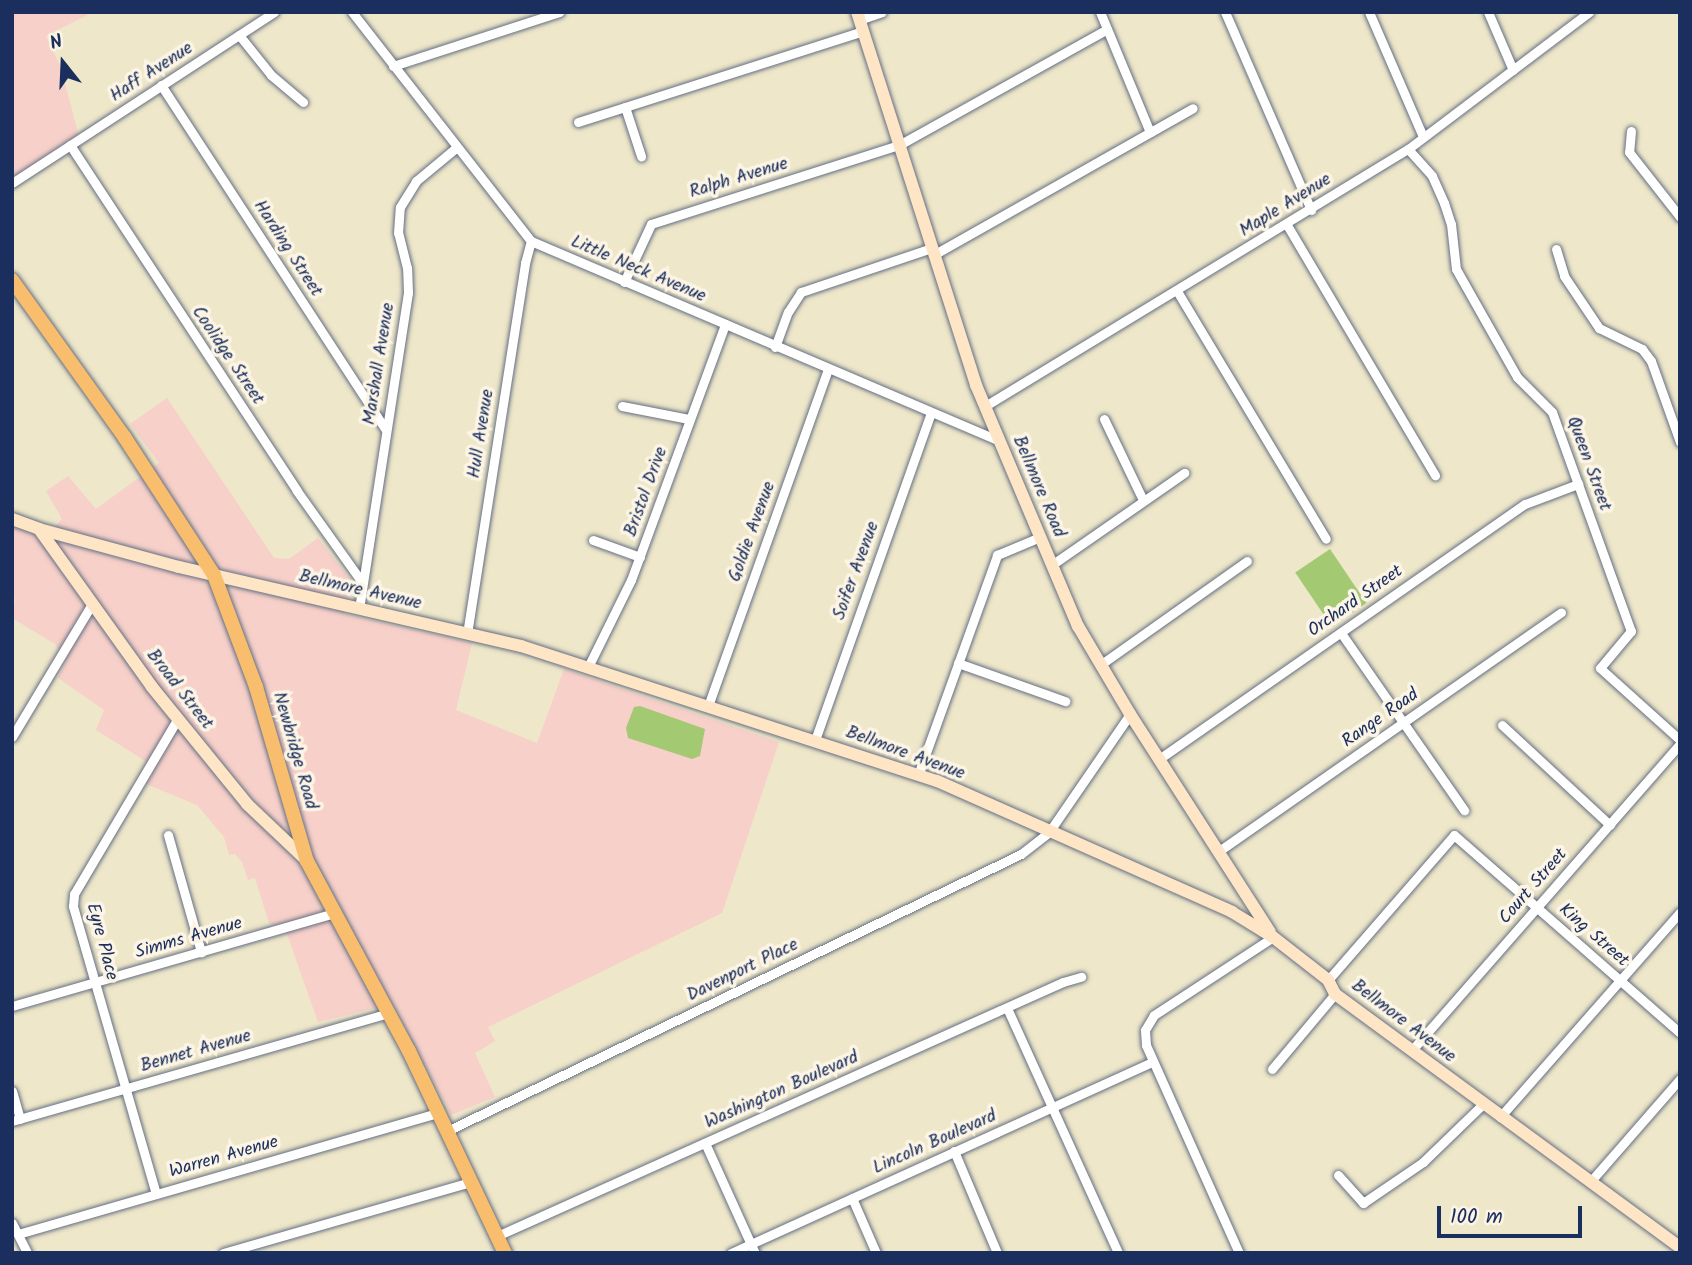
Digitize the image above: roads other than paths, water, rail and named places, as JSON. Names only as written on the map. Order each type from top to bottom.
[{"type":"main road","name":"Bellmore Road","points":[[860,21],[985,407],[1078,626],[1130,713],[1273,937]]},
{"type":"main road","name":"Newbridge Road","points":[[12,280],[125,438],[214,575],[260,699],[307,861],[388,1013],[505,1253]]},
{"type":"main road","name":"Bellmore Avenue","points":[[12,519],[39,529],[214,575],[521,646],[918,775],[1049,832],[1232,912],[1273,937],[1328,980],[1335,994],[1680,1247]]},
{"type":"main road","name":"Broad Street","points":[[39,529],[178,718],[247,804],[307,861]]},
{"type":"main road","points":[[1674,1253],[1680,1247]]},
{"type":"street","name":"Haff Avenue","points":[[12,183],[274,12]]},
{"type":"street","name":"Little Neck Avenue","points":[[352,12],[531,241],[1000,441]]},
{"type":"street","points":[[393,66],[559,12]]},
{"type":"street","points":[[578,122],[882,12]]},
{"type":"street","points":[[1100,12],[1150,132]]},
{"type":"street","points":[[1225,12],[1311,210]]},
{"type":"street","points":[[1369,12],[1423,137]]},
{"type":"street","points":[[1488,12],[1513,70]]},
{"type":"street","name":"Maple Avenue","points":[[985,407],[1408,149],[1589,12]]},
{"type":"street","name":"Ralph Avenue","points":[[624,282],[651,224],[899,145],[1107,29]]},
{"type":"street","points":[[239,35],[271,75],[303,102]]},
{"type":"street","name":"Harding Street","points":[[162,85],[386,430]]},
{"type":"street","points":[[625,107],[641,156]]},
{"type":"street","points":[[775,347],[788,312],[801,292],[934,251],[1193,108]]},
{"type":"street","points":[[1631,131],[1629,152],[1680,217]]},
{"type":"street","name":"Coolidge Street","points":[[70,145],[282,468],[362,582]]},
{"type":"street","name":"Marshall Avenue","points":[[359,609],[408,293],[407,268],[398,233],[400,207],[415,181],[457,147]]},
{"type":"street","name":"Queen Street","points":[[1408,149],[1432,176],[1444,203],[1451,224],[1456,269],[1517,377],[1552,412],[1631,631],[1600,668],[1680,742]]},
{"type":"street","points":[[1287,225],[1436,475]]},
{"type":"street","name":"Hull Avenue","points":[[467,634],[525,263],[531,241]]},
{"type":"street","points":[[1556,249],[1564,276],[1599,328],[1642,349],[1651,361],[1680,442]]},
{"type":"street","points":[[1177,291],[1326,539]]},
{"type":"street","name":"Bristol Drive","points":[[588,667],[640,557],[724,324]]},
{"type":"street","name":"Goldie Avenue","points":[[708,706],[828,369]]},
{"type":"street","points":[[622,406],[689,419]]},
{"type":"street","name":"Soifer Avenue","points":[[815,740],[931,413]]},
{"type":"street","points":[[1104,418],[1143,500]]},
{"type":"street","points":[[1053,564],[1184,473]]},
{"type":"street","name":"Orchard Street","points":[[1159,759],[1525,504],[1578,484]]},
{"type":"street","points":[[918,775],[997,555],[1040,537]]},
{"type":"street","points":[[593,540],[640,557]]},
{"type":"street","points":[[1100,665],[1247,561]]},
{"type":"street","points":[[12,737],[92,604]]},
{"type":"street","name":"Range Road","points":[[1219,851],[1561,612]]},
{"type":"street","points":[[1341,632],[1464,810]]},
{"type":"street","points":[[958,663],[1065,701]]},
{"type":"street","name":"Davenport Place","points":[[447,1131],[1021,854],[1049,832],[1130,713]]},
{"type":"street","name":"Eyre Place","points":[[156,1194],[74,905],[74,894],[178,718]]},
{"type":"street","points":[[1502,725],[1610,825]]},
{"type":"street","name":"Court Street","points":[[1412,1050],[1680,742]]},
{"type":"street","points":[[168,835],[201,952]]},
{"type":"street","name":"King Street","points":[[1328,980],[1454,835],[1680,1033]]},
{"type":"street","points":[[1500,1116],[1680,912]]},
{"type":"street","name":"Simms Avenue","points":[[12,1006],[334,913]]},
{"type":"street","points":[[1239,1253],[1153,1062],[1146,1045],[1145,1030],[1154,1015],[1273,937]]},
{"type":"street","name":"Washington Boulevard","points":[[497,1237],[1007,1007],[1081,977]]},
{"type":"street","points":[[1272,1069],[1335,994]]},
{"type":"street","points":[[1007,1007],[1118,1253]]},
{"type":"street","name":"Bennet Avenue","points":[[16,1120],[388,1013]]},
{"type":"street","name":"Lincoln Boulevard","points":[[731,1253],[753,1248],[852,1198],[1153,1062]]},
{"type":"street","points":[[1590,1182],[1680,1079]]},
{"type":"street","points":[[12,1091],[16,1120]]},
{"type":"street","points":[[1338,1175],[1363,1203],[1423,1162],[1483,1104]]},
{"type":"street","name":"Warren Avenue","points":[[19,1234],[438,1113]]},
{"type":"street","points":[[705,1143],[753,1248]]},
{"type":"street","points":[[954,1151],[997,1253]]},
{"type":"street","points":[[223,1253],[470,1182]]},
{"type":"street","points":[[852,1198],[876,1253]]},
{"type":"street","points":[[12,1223],[27,1253]]}]
